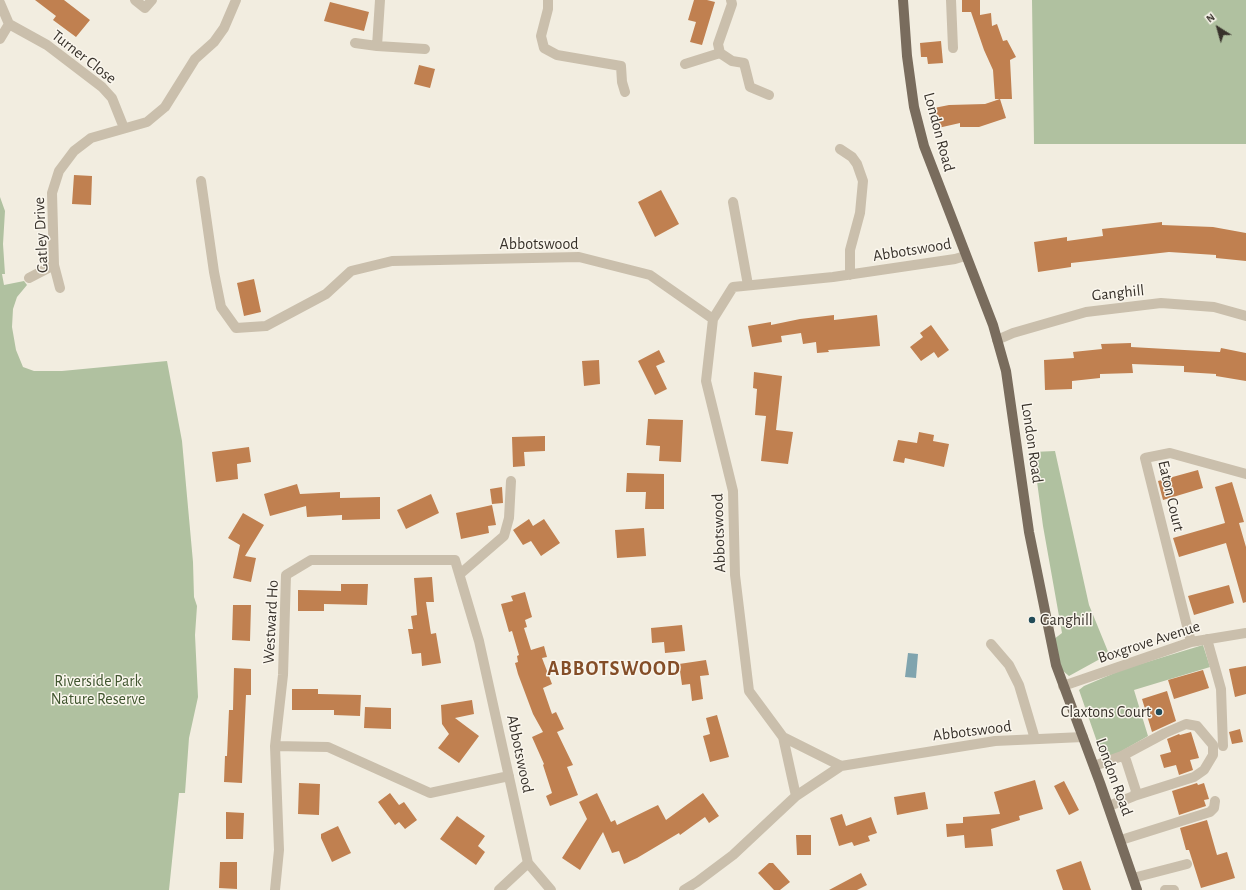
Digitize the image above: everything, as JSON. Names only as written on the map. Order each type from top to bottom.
[{"type":"main road","name":"London Road","points":[[903,0],[907,56],[914,107],[920,130],[930,164],[997,340],[1006,371],[1036,569],[1050,642],[1063,686],[1084,737],[1121,840],[1137,890]]},
{"type":"street","points":[[135,0],[145,8],[152,0]]},
{"type":"street","points":[[377,46],[380,0]]},
{"type":"street","points":[[548,0],[548,9],[541,36],[544,48],[557,55],[621,66],[622,82],[626,92]]},
{"type":"street","points":[[731,0],[732,4],[718,44],[720,53],[732,61],[744,63],[750,86],[769,95]]},
{"type":"street","points":[[951,0],[953,48]]},
{"type":"street","name":"Gatley Drive","points":[[60,288],[54,265],[52,193],[59,171],[74,150],[91,138],[147,122],[165,107],[195,59],[214,42],[224,28],[233,1]]},
{"type":"street","points":[[0,3],[9,24],[0,39]]},
{"type":"street","name":"Turner Close","points":[[9,24],[47,45],[102,87],[112,98],[124,128]]},
{"type":"street","points":[[355,44],[425,49]]},
{"type":"street","points":[[685,64],[720,53]]},
{"type":"street","points":[[840,149],[845,151],[857,164],[863,182],[860,213],[851,245],[850,275]]},
{"type":"street","name":"Abbotswood","points":[[201,181],[214,272],[221,307],[236,328],[266,326],[326,294],[351,271],[392,261],[579,257],[650,275],[713,319]]},
{"type":"street","points":[[733,202],[748,285]]},
{"type":"street","name":"Abbotswood","points":[[796,796],[783,737],[749,691],[735,576],[733,491],[706,381],[713,319],[733,287],[850,275],[955,259],[965,256]]},
{"type":"street","points":[[30,278],[54,265]]},
{"type":"street","name":"Ganghill","points":[[997,340],[1013,333],[1086,312],[1161,303],[1214,307],[1246,316]]},
{"type":"street","name":"Eaton Court","points":[[1191,642],[1145,458],[1170,453],[1246,474]]},
{"type":"street","points":[[460,574],[504,536],[509,518],[511,481]]},
{"type":"street","name":"Westward Ho","points":[[275,890],[279,850],[275,746],[283,675],[286,575],[311,560],[455,560]]},
{"type":"street","name":"Abbotswood","points":[[455,560],[479,641],[528,863],[551,890]]},
{"type":"street","name":"Boxgrove Avenue","points":[[1063,686],[1191,642],[1246,633]]},
{"type":"street","points":[[1207,639],[1221,689],[1223,746]]},
{"type":"street","points":[[991,644],[1009,665],[1019,685],[1034,739]]},
{"type":"street","points":[[1094,766],[1122,756],[1165,733],[1186,724],[1197,726],[1213,744],[1213,755],[1204,770],[1194,777],[1108,806]]},
{"type":"street","name":"Abbotswood","points":[[783,737],[841,766]]},
{"type":"street","name":"Abbotswood","points":[[684,890],[733,855],[796,796],[841,766],[995,741],[1084,737]]},
{"type":"street","points":[[275,746],[328,747],[430,793],[510,776]]},
{"type":"street","points":[[1122,756],[1126,760],[1136,791],[1134,796]]},
{"type":"street","points":[[1121,840],[1210,812],[1214,808],[1214,801]]},
{"type":"street","points":[[499,890],[528,863]]},
{"type":"street","points":[[1133,878],[1187,864]]},
{"type":"street","points":[[1165,890],[1174,890]]},
{"type":"green space","points":[[1032,0],[1246,0],[1246,144],[1034,144]]},
{"type":"green space","name":"Riverside Park Nature Reserve","points":[[0,197],[5,211],[3,244],[5,274],[2,274],[4,285],[24,281],[27,285],[17,297],[13,309],[12,327],[16,350],[23,367],[34,371],[62,371],[167,361],[182,441],[193,562],[194,597],[197,606],[195,635],[198,697],[189,738],[185,793],[179,793],[169,890],[0,890]]},
{"type":"green space","points":[[1055,451],[1089,605],[1109,654],[1069,676],[1056,665],[1050,642],[1062,633],[1043,526],[1033,452]]},
{"type":"green space","points":[[1203,645],[1210,667],[1134,690],[1148,736],[1113,756],[1103,759],[1079,690],[1084,686],[1124,669]]},
{"type":"water","points":[[908,653],[918,654],[916,678],[905,677]]},
{"type":"building","points":[[35,0],[64,0],[90,20],[76,37],[53,20],[56,16]]},
{"type":"building","points":[[694,0],[707,0],[715,2],[702,45],[690,42],[696,22],[688,20]]},
{"type":"building","points":[[962,0],[980,0],[980,15],[991,13],[992,26],[997,24],[1003,41],[1007,40],[1016,57],[1010,60],[1012,99],[995,99],[993,70],[984,50],[971,12],[962,12]]},
{"type":"building","points":[[330,2],[369,12],[364,31],[324,21]]},
{"type":"building","points":[[941,41],[943,63],[928,64],[927,57],[921,57],[920,43]]},
{"type":"building","points":[[419,65],[435,69],[430,88],[414,84]]},
{"type":"building","points":[[1000,99],[1006,118],[979,127],[960,127],[960,123],[938,128],[934,108],[949,105],[985,104]]},
{"type":"building","points":[[74,175],[92,176],[91,205],[72,204]]},
{"type":"building","points":[[661,190],[679,224],[655,237],[638,202]]},
{"type":"building","points":[[1162,222],[1162,225],[1213,227],[1246,233],[1246,261],[1216,258],[1216,255],[1169,252],[1071,263],[1071,267],[1038,272],[1034,242],[1067,237],[1067,241],[1103,236],[1102,229]]},
{"type":"building","points":[[254,279],[261,312],[244,316],[237,283]]},
{"type":"building","points":[[834,315],[834,320],[877,315],[880,346],[828,350],[829,352],[817,353],[816,342],[803,344],[801,333],[781,336],[782,342],[752,347],[748,326],[771,322],[771,325],[800,319]]},
{"type":"building","points":[[931,325],[949,350],[938,358],[934,352],[921,361],[910,347],[923,337],[920,333]]},
{"type":"building","points":[[1131,343],[1131,347],[1220,352],[1221,348],[1246,353],[1246,381],[1216,376],[1216,374],[1184,372],[1184,366],[1132,364],[1133,373],[1100,374],[1100,378],[1072,381],[1072,389],[1045,390],[1044,360],[1074,358],[1073,352],[1102,349],[1101,344]]},
{"type":"building","points":[[659,350],[665,362],[656,366],[667,389],[655,395],[638,361]]},
{"type":"building","points":[[599,360],[600,384],[584,386],[582,361]]},
{"type":"building","points":[[754,372],[782,376],[776,430],[793,432],[788,464],[761,461],[766,416],[755,415],[757,389],[753,388]]},
{"type":"building","points":[[648,419],[683,420],[681,462],[659,461],[660,446],[646,445]]},
{"type":"building","points":[[919,432],[934,435],[933,441],[949,444],[944,467],[905,458],[904,463],[893,461],[898,440],[917,443]]},
{"type":"building","points":[[545,436],[545,451],[524,452],[525,466],[513,467],[512,437]]},
{"type":"building","points":[[249,447],[251,462],[237,464],[238,479],[216,482],[212,452]]},
{"type":"building","points":[[1198,470],[1203,488],[1163,500],[1158,481]]},
{"type":"building","points":[[627,473],[664,474],[664,509],[645,509],[646,492],[626,492]]},
{"type":"building","points":[[1232,482],[1244,522],[1239,523],[1246,547],[1246,602],[1243,603],[1226,543],[1179,557],[1173,538],[1225,523],[1215,487]]},
{"type":"building","points":[[297,484],[300,494],[340,492],[340,498],[380,497],[380,519],[342,520],[342,515],[307,517],[306,506],[270,516],[264,494]]},
{"type":"building","points":[[502,487],[503,503],[492,504],[490,489]]},
{"type":"building","points":[[431,494],[439,513],[406,529],[397,510]]},
{"type":"building","points":[[492,505],[496,525],[488,526],[489,533],[461,539],[456,513]]},
{"type":"building","points":[[243,513],[264,525],[245,556],[256,558],[251,582],[233,578],[240,545],[228,538]]},
{"type":"building","points":[[529,519],[533,526],[544,519],[560,543],[541,556],[531,541],[523,545],[513,530]]},
{"type":"building","points":[[644,528],[646,556],[617,558],[615,530]]},
{"type":"building","points":[[432,577],[434,602],[426,602],[431,634],[436,633],[441,663],[422,666],[421,653],[412,654],[408,629],[413,629],[411,616],[417,615],[414,578]]},
{"type":"building","points":[[341,584],[368,584],[367,605],[324,604],[324,611],[298,611],[298,590],[341,591]]},
{"type":"building","points":[[1229,585],[1234,603],[1194,615],[1188,596]]},
{"type":"building","points":[[525,592],[532,617],[525,620],[527,627],[524,628],[531,650],[544,646],[547,657],[542,658],[552,684],[543,688],[552,714],[556,712],[564,729],[557,732],[573,765],[567,767],[578,795],[550,806],[546,796],[552,793],[543,765],[544,764],[532,737],[543,732],[533,714],[518,674],[515,663],[518,662],[517,656],[519,655],[512,631],[509,632],[501,604],[513,601],[511,596]]},
{"type":"building","points":[[233,605],[251,605],[250,641],[232,640]]},
{"type":"building","points":[[682,625],[685,651],[665,653],[664,642],[652,643],[651,628]]},
{"type":"building","points":[[706,660],[709,675],[700,676],[703,699],[692,701],[690,684],[682,685],[679,664]]},
{"type":"building","points":[[1246,666],[1246,694],[1235,697],[1229,669]]},
{"type":"building","points":[[234,668],[251,669],[251,695],[246,695],[242,783],[224,782],[229,710],[233,710]]},
{"type":"building","points":[[1203,670],[1209,688],[1174,699],[1168,680]]},
{"type":"building","points":[[292,689],[318,689],[318,694],[361,695],[360,716],[334,715],[334,710],[292,710]]},
{"type":"building","name":"Claxtons Court","points":[[1167,691],[1176,721],[1152,732],[1142,699]]},
{"type":"building","points":[[472,700],[474,714],[455,718],[479,736],[459,763],[438,748],[449,734],[442,724],[441,705]]},
{"type":"building","points":[[365,707],[391,708],[391,729],[364,728]]},
{"type":"building","points":[[717,715],[729,757],[710,762],[703,736],[710,734],[706,718]]},
{"type":"building","points":[[1240,729],[1243,742],[1232,744],[1229,732]]},
{"type":"building","points":[[1191,732],[1199,758],[1190,760],[1193,770],[1179,775],[1176,765],[1164,768],[1160,755],[1171,752],[1167,739],[1179,734]]},
{"type":"building","points":[[1035,780],[1043,809],[1019,816],[1020,820],[991,829],[993,846],[965,848],[964,835],[947,837],[946,824],[963,823],[963,817],[1000,814],[994,792]]},
{"type":"building","points":[[1064,781],[1079,810],[1069,815],[1054,786]]},
{"type":"building","points":[[299,783],[320,784],[319,815],[298,814]]},
{"type":"building","points":[[1197,783],[1198,785],[1204,783],[1209,799],[1204,800],[1206,806],[1179,815],[1172,791]]},
{"type":"building","points":[[925,792],[928,809],[897,815],[894,797]]},
{"type":"building","points":[[390,793],[399,805],[404,802],[417,820],[405,829],[399,822],[395,825],[378,802]]},
{"type":"building","points":[[597,793],[611,822],[615,820],[617,825],[658,805],[666,820],[703,793],[719,816],[709,823],[705,817],[680,835],[679,833],[624,864],[619,851],[612,853],[603,832],[580,870],[562,858],[587,819],[579,802]]},
{"type":"building","points":[[226,812],[244,813],[243,839],[226,839]]},
{"type":"building","points":[[842,814],[846,826],[871,817],[877,833],[868,836],[870,841],[854,846],[852,842],[839,846],[830,818]]},
{"type":"building","points":[[457,816],[485,836],[478,846],[485,852],[476,865],[440,839]]},
{"type":"building","points":[[1207,820],[1217,855],[1227,852],[1235,878],[1201,888],[1189,850],[1186,850],[1180,828]]},
{"type":"building","points":[[338,826],[351,853],[332,862],[321,838],[321,834]]},
{"type":"building","points":[[796,835],[811,835],[811,855],[797,855]]},
{"type":"building","points":[[1081,861],[1091,890],[1063,890],[1056,870]]},
{"type":"building","points":[[220,862],[237,862],[237,889],[219,888]]},
{"type":"building","points":[[769,863],[773,863],[790,882],[780,890],[774,890],[758,873]]},
{"type":"building","points":[[861,873],[867,885],[857,890],[829,890]]},
{"type":"place","name":"Ganghill","points":[[1032,620]]},
{"type":"place","name":"Claxtons Court","points":[[1159,712]]},
{"type":"district","name":"ABBOTSWOOD","points":[[614,669]]}]
